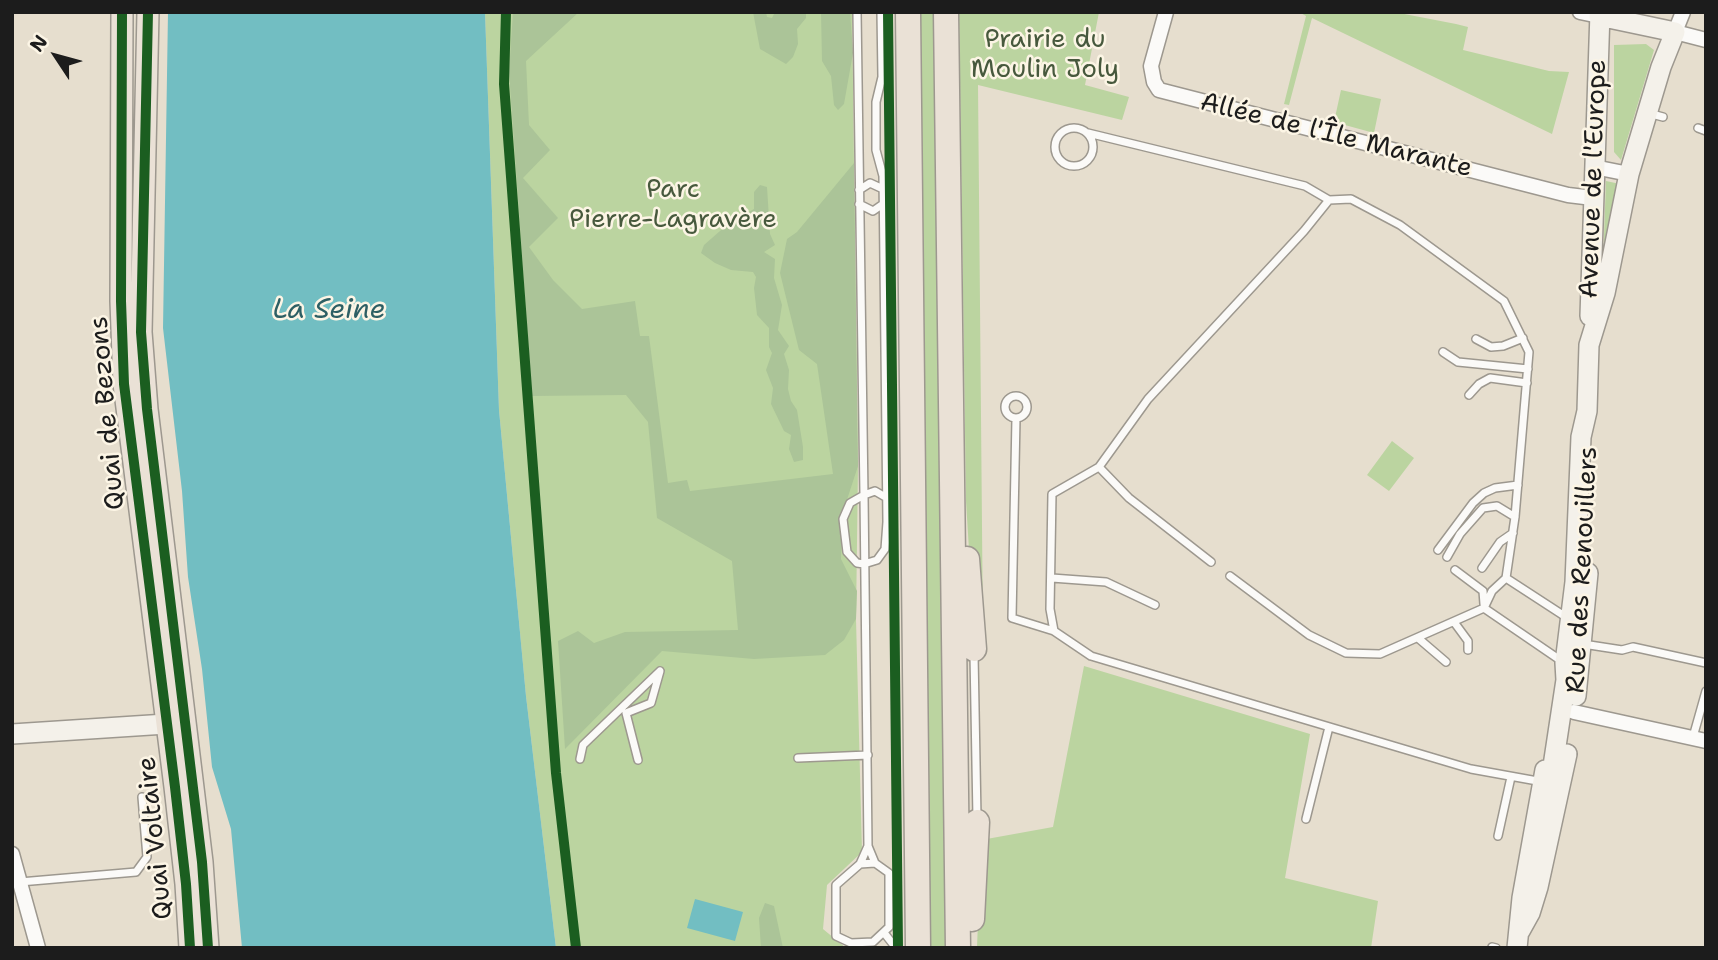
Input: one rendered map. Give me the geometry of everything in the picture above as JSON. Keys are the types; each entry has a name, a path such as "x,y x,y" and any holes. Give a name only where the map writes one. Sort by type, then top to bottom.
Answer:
{"highway":[{"path":"908,12 918,948"},
{"path":"946,12 958,948"},
{"path":"951,510 964,519 974,649"},
{"path":"971,948 977,822"}],"main road":[{"name":"Quai de Bezons","path":"122,12 121,301 124,384 177,720"},
{"name":"Quai de Bezons","path":"148,12 141,332 180,677 177,720"},
{"name":"Quai Voltaire","path":"177,720 189,753 202,862 208,948"},
{"name":"Quai Voltaire","path":"177,720 190,948"}],"street":[{"name":"Allée de l'Île Marante","path":"1166,12 1151,66 1154,82 1159,90 1568,195 1593,198"},
{"path":"1580,12 1600,14 1706,40"},
{"path":"1675,32 1683,12"},
{"name":"Avenue de l'Europe","path":"1590,345 1600,14"},
{"name":"Rue des Renouillers","path":"1518,939 1522,898 1552,785 1553,766 1568,711 1578,632 1575,582 1581,437 1587,411 1590,345 1605,293 1629,174 1655,115 1675,32"},
{"path":"1594,167 1629,174"},
{"name":"Rue des Renouillers","path":"1552,785 1557,685 1578,632"},
{"name":"Rue des Renouillers","path":"1565,663 1568,711"},
{"path":"1568,711 1699,740"},
{"path":"12,734 177,720"},
{"path":"12,854 38,948"}],"lane":[{"path":"858,12 868,846 875,863 889,873 889,927 885,934 873,942 851,943 836,936 836,885 860,864 868,846"},
{"path":"881,12 882,77 876,102 876,150 883,189 887,498 885,549 877,560 857,563 847,552 843,519 850,503 875,491 887,498"},
{"path":"1088,134 1093,152 1085,163 1073,166 1061,161 1055,150 1060,133 1077,128 1088,134 1305,186 1329,200 1356,200 1400,225 1504,301 1529,352 1516,517 1506,578 1492,591 1484,608 1380,654 1346,653 1309,635 1230,576"},
{"path":"859,190 870,183 883,189"},
{"path":"1054,631 1050,609 1052,494 1099,467 1148,399 1304,232 1329,200"},
{"path":"859,204 873,211 883,204"},
{"path":"1476,339 1491,347 1503,346 1523,338"},
{"path":"1443,352 1458,362 1528,369"},
{"path":"1469,395 1479,384 1490,378 1527,383"},
{"path":"1016,418 1012,618 1054,631 1091,656 1471,769 1552,785"},
{"path":"1099,467 1129,498 1211,562"},
{"path":"1438,550 1473,503 1484,493 1495,488 1518,485"},
{"path":"1447,557 1460,534 1483,508 1497,506 1516,517"},
{"path":"1482,568 1500,542 1513,533"},
{"path":"1455,570 1483,591 1484,608"},
{"path":"1052,578 1106,582 1155,605"},
{"path":"1506,578 1578,632 1706,663"},
{"path":"1484,608 1565,663"},
{"path":"1454,622 1468,641 1468,650"},
{"path":"1418,638 1446,662"},
{"path":"974,649 977,822"},
{"path":"580,759 583,745 660,671 651,703 626,713 638,760"},
{"path":"1699,740 1706,691"},
{"path":"1306,819 1329,727"},
{"path":"798,758 868,755"},
{"path":"1498,836 1511,777"},
{"path":"19,882 136,872 147,857 142,797"},
{"path":"860,864 875,863"},
{"path":"885,934 896,948"}],"green space":[{"name":"Parc Pierre-Lagravère","path":"485,12 852,12 858,466 856,619 862,852 827,885 823,929 846,948 556,948 526,696 499,410"},
{"path":"513,12 579,12 526,61 529,125 550,150 523,178 558,218 529,247 553,280 582,309 635,301 640,336 649,336 668,483 687,480 690,491 833,474 817,364 799,350 780,273 787,239 797,232 854,163 858,466 842,515 841,559 857,591 856,619 844,640 825,655 754,659 662,651 565,749 558,641 578,631 594,643 625,632 738,630 732,561 657,518 648,422 626,395 532,396 509,72"},
{"path":"753,12 766,12 767,17 772,18 775,12 806,12 806,18 797,29 798,44 793,57 786,64 760,49"},
{"path":"821,12 850,12 853,53 844,104 838,110 834,105 831,76 822,61"},
{"path":"915,12 939,12 948,948 926,948"},
{"name":"Prairie du Moulin Joly","path":"959,12 1099,12 1085,85 1129,97 1122,120 978,85 983,636 969,550 966,501"},
{"path":"1299,12 1394,12 1456,24 1468,27 1463,50 1549,71 1569,72 1552,134 1312,18 1289,105 1284,104 1306,16"},
{"path":"1646,44 1654,50 1621,160 1614,152 1614,45"},
{"path":"1341,90 1381,99 1374,133 1334,122"},
{"path":"1606,181 1620,184 1603,264"},
{"path":"760,185 767,187 770,234 775,245 764,252 775,259 774,278 782,305 778,330 789,346 784,354 789,370 788,389 797,410 803,447 803,460 794,462 789,449 791,435 784,431 771,404 773,388 766,370 772,353 769,347 769,328 757,315 754,288 756,277 753,272 731,270 701,253 704,245 728,224 754,209 754,192"},
{"path":"1392,441 1414,458 1389,491 1367,475"},
{"path":"1084,666 1310,734 1285,878 1378,901 1371,948 977,948 981,840 1053,827"},
{"path":"765,903 774,906 783,948 761,948 759,918"}],"water":[{"name":"La Seine","path":"168,12 485,12 499,410 526,696 556,948 242,948 231,829 212,767 202,669 188,577 182,491 163,328"},
{"path":"695,899 743,912 735,941 687,928"}],"cycle path":[{"path":"122,12 121,301 124,384 175,787 190,948"},
{"path":"148,12 141,332 147,409 202,862 208,948"},
{"path":"506,12 504,84 556,773 576,948"},
{"path":"888,12 898,948"}]}
